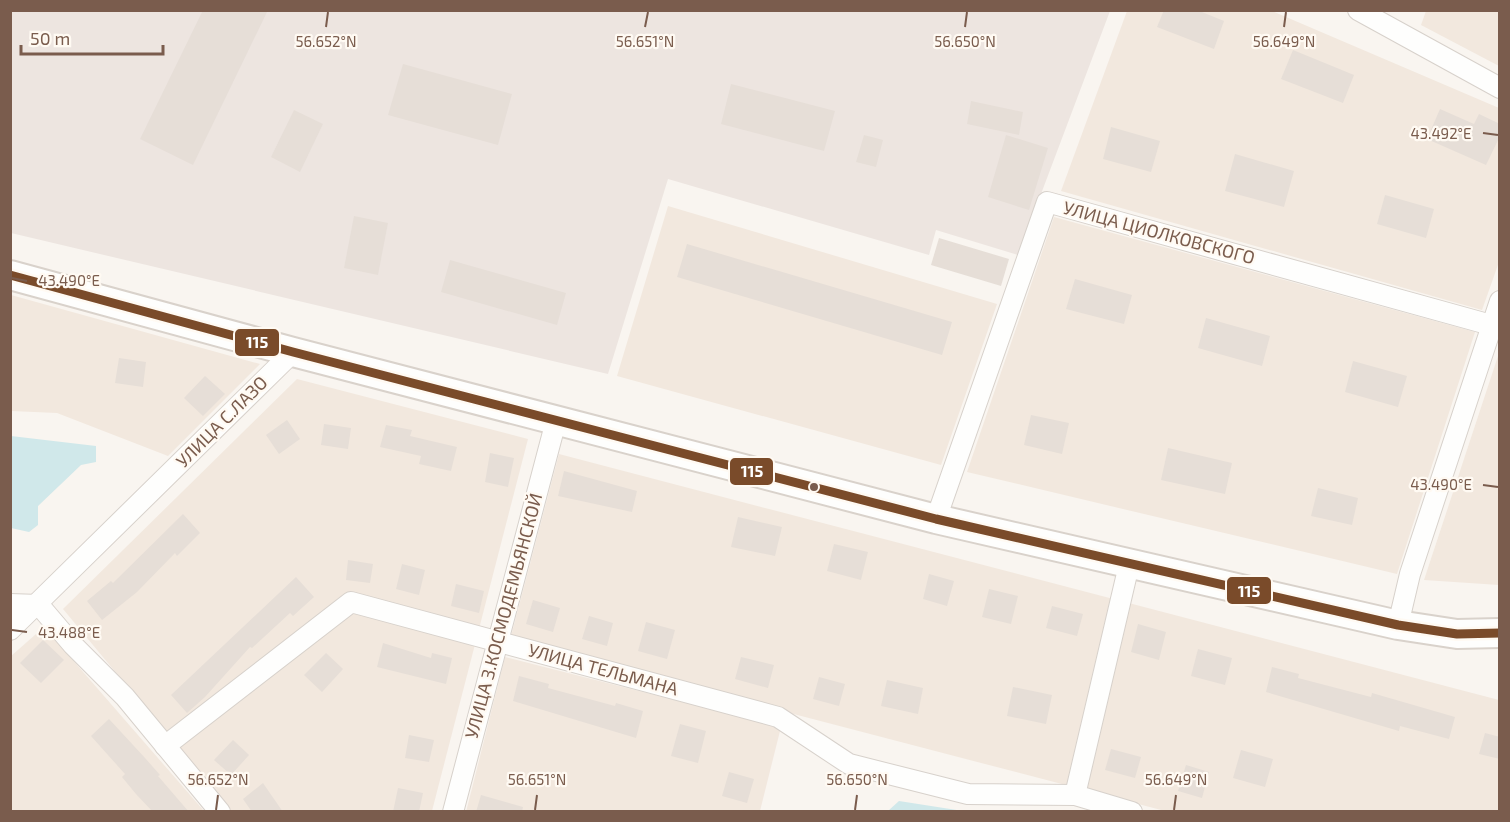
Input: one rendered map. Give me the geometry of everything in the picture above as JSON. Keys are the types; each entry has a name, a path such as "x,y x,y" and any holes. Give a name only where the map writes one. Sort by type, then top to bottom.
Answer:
{"street":[{"path":"1358,10 1500,88"},
{"name":"УЛИЦА ЦИОЛКОВСКОГО","path":"936,519 1047,202 1491,325"},
{"path":"10,275 556,421 1129,566 1398,626 1457,634 1500,633"},
{"path":"1398,626 1410,574 1500,301"},
{"name":"УЛИЦА С.ЛАЗО","path":"10,630 39,605 292,352"},
{"name":"УЛИЦА З.КОСМОДЕМЬЯНСКОЙ","path":"453,812 556,421"},
{"path":"1075,795 1129,566"},
{"name":"УЛИЦА ТЕЛЬМАНА","path":"165,746 351,602 778,717 849,764 968,794 1075,795 1132,812"},
{"path":"10,604 39,605 73,645 124,697 220,812"}],"shaded area":[{"path":"11,11 1110,11 1018,255 936,230 929,255 668,179 608,374 11,233"},
{"path":"1127,11 1272,11 1499,108 1499,262 1482,310 1061,191"},
{"path":"1426,11 1499,11 1499,66 1421,25"},
{"path":"668,206 997,304 941,465 617,376"},
{"path":"1054,217 1475,332 1397,574 967,472"},
{"path":"11,295 260,364 168,456 57,413 11,411"},
{"path":"1499,353 1499,585 1424,580"},
{"path":"297,379 528,439 432,811 231,811 63,609"},
{"path":"559,454 1499,700 1499,811 1165,811 510,640"},
{"path":"44,627 204,811 11,811 10,657"},
{"path":"505,657 781,727 760,811 466,812"}],"water":[{"path":"11,436 96,446 96,462 81,465 38,506 38,525 29,532 11,528"},
{"path":"899,801 963,811 888,811"}],"building":[{"path":"203,10 268,10 193,165 140,139"},
{"path":"1164,10 1197,10 1224,21 1214,49 1157,27"},
{"path":"1293,50 1354,75 1343,103 1281,79"},
{"path":"403,64 512,94 498,145 388,115"},
{"path":"731,84 835,111 824,151 721,124"},
{"path":"971,101 1023,112 1019,135 967,124"},
{"path":"1440,109 1474,124 1479,114 1500,124 1500,136 1486,165 1427,139"},
{"path":"294,110 323,124 300,172 271,157"},
{"path":"1111,127 1160,141 1151,172 1103,159"},
{"path":"864,135 883,140 876,167 856,162"},
{"path":"1006,135 1048,148 1029,210 988,197"},
{"path":"1235,154 1294,171 1284,207 1225,191"},
{"path":"1385,195 1434,209 1426,238 1377,224"},
{"path":"354,216 388,223 378,275 344,268"},
{"path":"939,238 1009,259 1001,286 931,265"},
{"path":"687,244 952,322 942,355 677,277"},
{"path":"450,260 566,293 557,325 441,292"},
{"path":"1075,279 1132,295 1124,324 1066,309"},
{"path":"1206,318 1270,336 1262,366 1198,348"},
{"path":"119,358 146,362 143,387 115,383"},
{"path":"1353,361 1407,376 1398,407 1345,392"},
{"path":"205,376 225,394 203,416 184,398"},
{"path":"1031,415 1069,423 1062,454 1024,445"},
{"path":"287,420 300,439 279,454 266,435"},
{"path":"324,424 351,428 348,449 321,445"},
{"path":"386,425 412,430 410,436 457,447 451,471 419,464 421,456 380,447"},
{"path":"1168,448 1232,463 1225,494 1161,480"},
{"path":"490,453 514,458 508,487 485,482"},
{"path":"564,471 637,491 632,512 558,496"},
{"path":"1318,488 1358,498 1352,525 1311,516"},
{"path":"183,514 200,533 177,556 175,553 137,592 102,620 87,601 111,581 113,583"},
{"path":"738,517 782,527 775,556 731,547"},
{"path":"834,544 868,552 861,580 827,571"},
{"path":"348,560 373,564 370,583 346,580"},
{"path":"402,564 425,570 419,595 396,589"},
{"path":"929,574 954,581 947,606 923,599"},
{"path":"296,577 314,597 293,616 290,613 252,648 250,647 205,697 187,713 171,695"},
{"path":"456,584 484,591 479,613 451,606"},
{"path":"989,589 1018,596 1011,624 982,617"},
{"path":"533,600 560,608 553,632 526,624"},
{"path":"1052,606 1083,614 1077,636 1046,628"},
{"path":"589,616 613,623 607,646 582,639"},
{"path":"646,622 675,630 667,659 638,651"},
{"path":"1138,624 1166,632 1159,660 1131,652"},
{"path":"43,640 64,660 41,683 20,663"},
{"path":"383,643 431,658 432,653 452,658 446,684 377,667"},
{"path":"1198,649 1232,658 1225,685 1191,676"},
{"path":"326,653 343,669 322,692 304,675"},
{"path":"741,657 774,665 768,688 735,679"},
{"path":"1272,667 1299,674 1298,678 1371,697 1372,693 1455,717 1449,739 1400,726 1399,731 1266,692"},
{"path":"519,676 549,684 548,688 643,711 636,738 513,701"},
{"path":"819,677 845,684 839,706 813,699"},
{"path":"887,680 923,688 918,714 881,706"},
{"path":"1013,687 1052,695 1046,724 1007,716"},
{"path":"109,719 160,775 158,776 189,812 153,812 136,794 122,777 125,774 91,736"},
{"path":"680,724 706,731 698,763 671,756"},
{"path":"1485,733 1500,737 1500,759 1479,754"},
{"path":"409,735 434,740 429,762 405,758"},
{"path":"233,740 249,755 231,775 214,760"},
{"path":"1111,749 1141,757 1135,778 1105,770"},
{"path":"1241,750 1273,759 1265,787 1233,778"},
{"path":"1186,765 1209,772 1202,798 1178,791"},
{"path":"729,772 754,779 747,803 722,796"},
{"path":"263,783 283,812 252,812 243,799"},
{"path":"398,788 423,793 419,812 393,812"},
{"path":"481,795 523,807 522,812 476,812"}],"transit line":[{"name":"115","path":"10,275 293,352 936,519 1398,625 1457,634 1500,633"}]}
